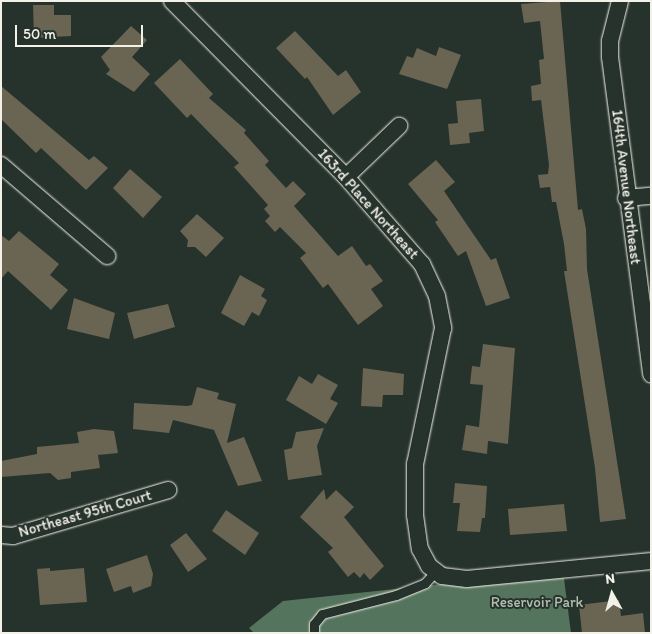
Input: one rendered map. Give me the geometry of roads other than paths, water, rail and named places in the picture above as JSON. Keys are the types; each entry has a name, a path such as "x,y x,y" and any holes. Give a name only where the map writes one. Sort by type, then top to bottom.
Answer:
{"street":[{"name":"163rd Place Northeast","path":"172,1 346,177 422,264 437,296 443,328 414,464 415,515 420,549 436,571"},
{"name":"164th Avenue Northeast","path":"620,1 610,41 626,198 651,374"},
{"path":"346,177 399,126"},
{"path":"1,166 107,256"},
{"path":"626,198 651,196"},
{"name":"Northeast 95th Court","path":"1,535 13,536 168,490"},
{"path":"436,571 442,576 468,579 651,561"}],"lane":[{"path":"314,633 314,624 322,614 396,595 424,583 436,571"}],"park label":[{"name":"Reservoir Park","path":"537,603"}]}
